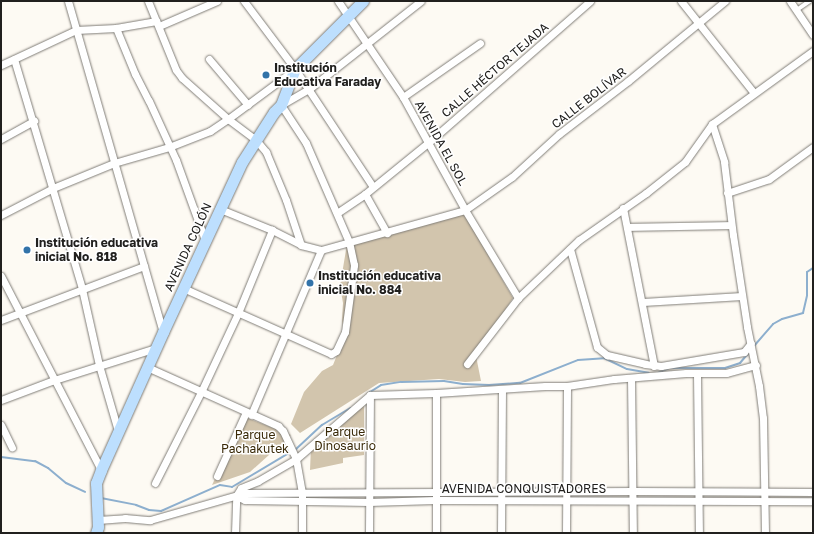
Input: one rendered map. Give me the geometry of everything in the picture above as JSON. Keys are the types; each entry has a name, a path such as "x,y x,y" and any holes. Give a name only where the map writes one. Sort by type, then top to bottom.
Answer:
{"main road":[{"name":"AVENIDA COLÓN","path":"96,533 98,520 96,483 101,470 242,162 274,112 281,105 295,69 363,1"}],"street":[{"path":"68,1 163,332"},
{"path":"148,1 179,74 228,119 256,140 266,152 286,200 301,246"},
{"path":"1,65 76,30 116,28 158,23 217,1"},
{"path":"244,1 295,69 372,187"},
{"name":"AVENIDA EL SOL","path":"338,1 403,97 430,142 465,210 518,298"},
{"path":"183,288 331,354 336,351 345,332 354,265 349,242 306,143 281,105 308,89 366,42 421,1"},
{"name":"CALLE HÉCTOR TEJADA","path":"336,213 365,194 430,142 590,1"},
{"path":"681,1 754,92"},
{"name":"CALLE BOLÍVAR","path":"321,250 387,233 465,210 512,177 559,134 628,81 725,1"},
{"path":"790,1 813,35"},
{"path":"116,28 135,74 149,101 169,147 206,240"},
{"path":"403,97 480,43"},
{"path":"467,364 518,298 579,240 646,193 685,162 712,124 754,92 813,51"},
{"path":"14,59 34,121 82,289 99,365 118,430"},
{"path":"209,59 248,105"},
{"path":"1,215 53,188 114,163 169,147 210,131 248,105 295,69"},
{"path":"274,84 286,94"},
{"path":"1,138 34,121"},
{"path":"712,124 724,162 731,225 742,296 756,365 764,418 765,533"},
{"path":"727,193 769,179 813,147"},
{"path":"365,194 387,233"},
{"path":"623,208 643,302 654,366"},
{"path":"217,476 285,334 321,250 301,246 272,230 220,209"},
{"path":"627,227 731,225"},
{"path":"155,483 201,392 238,313 272,230"},
{"path":"570,249 597,347 607,355 654,366 744,352 751,344"},
{"path":"1,320 144,266"},
{"path":"1,276 101,470"},
{"path":"643,302 742,296"},
{"path":"1,400 54,380 156,348"},
{"path":"235,533 236,496 241,488 258,481 296,459 370,395 566,386 686,373 726,373 756,365"},
{"path":"147,367 278,426 283,431 296,459 302,493 302,533"},
{"path":"697,374 699,533"},
{"path":"631,378 633,533"},
{"path":"566,386 566,533"},
{"path":"501,533 502,390"},
{"path":"436,393 436,533"},
{"path":"369,533 368,494 370,395"},
{"path":"1,425 12,448"},
{"name":"AVENIDA CONQUISTADORES","path":"236,496 245,500 368,502 501,492 633,491 765,500 813,501"},
{"name":"AVENIDA CONQUISTADORES","path":"98,520 125,518 150,520 245,493 435,496 501,501 633,501 765,492 813,492"}],"lane":[{"path":"797,10 810,1"}],"green space":[{"path":"464,213 513,298 476,356 481,381 465,382 439,379 379,383 300,433 291,424 304,392 322,371 333,365 345,335 342,321 343,303 340,286 349,241"},
{"name":"Parque Dinosaurio","path":"364,404 364,455 343,458 343,463 310,470 311,447"},
{"name":"Parque Pachakutek","path":"245,417 291,435 250,472 212,485"}],"waterway":[{"path":"754,346 773,324 782,319 803,313 807,295 807,272 813,268"},
{"path":"658,373 669,368 725,368 740,363 750,351"},
{"path":"370,392 381,385 401,382 444,381 463,384 489,385 520,383 578,360 604,358 627,369 649,373"},
{"path":"295,450 322,425 350,408"},
{"path":"101,498 136,505 149,510 161,511 220,485 232,487 289,453"},
{"path":"1,457 35,461 48,468 66,483 85,492"}],"place":[{"name":"Institución Educativa Faraday","path":"266,75"},
{"name":"Institución educativa inicial No. 818","path":"27,250"},
{"name":"Institución educativa inicial No. 884","path":"310,283"}]}
